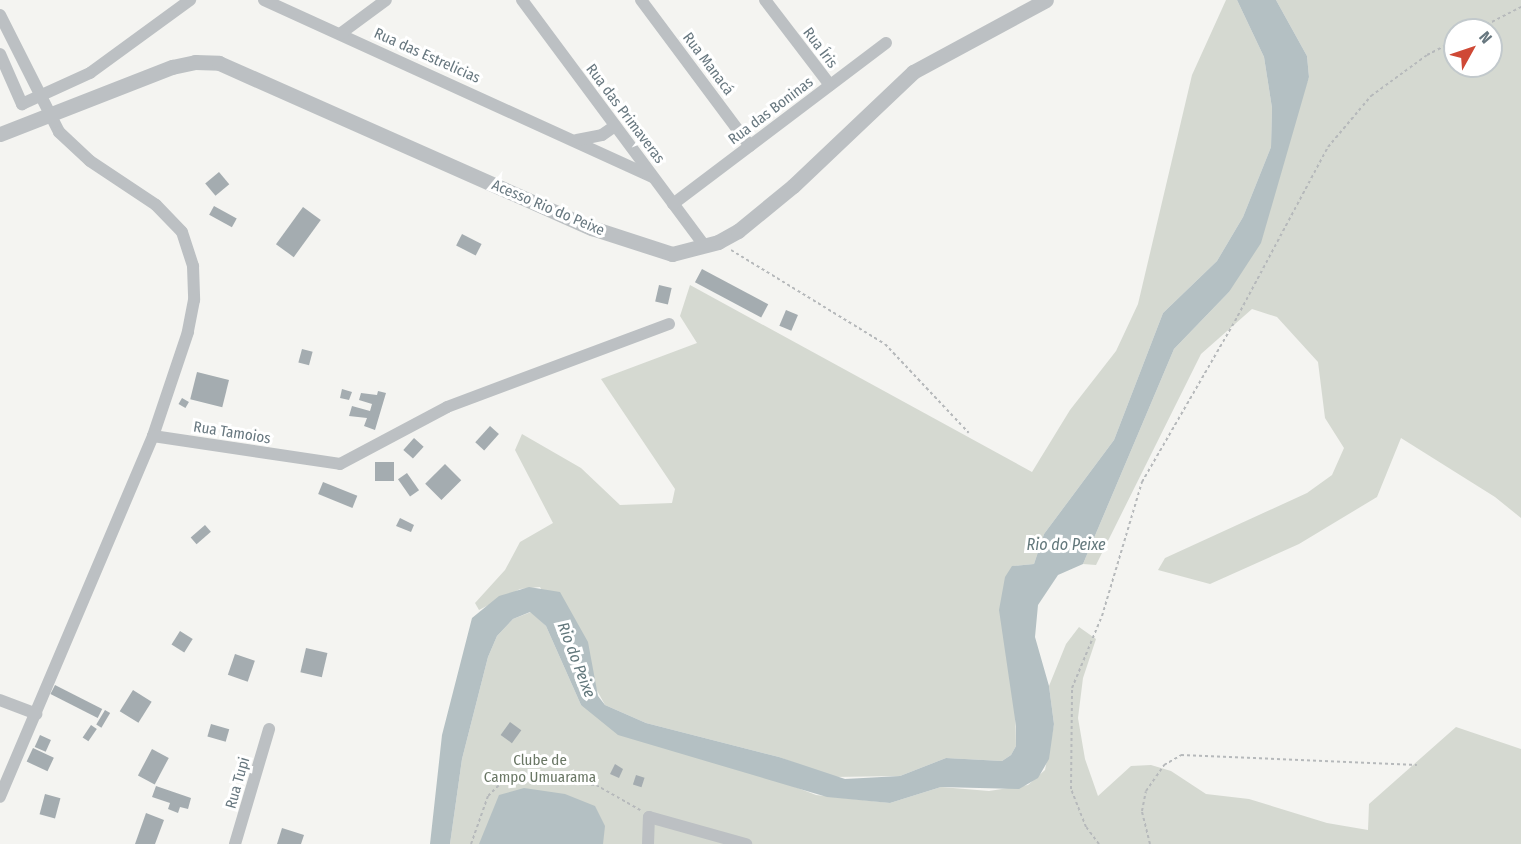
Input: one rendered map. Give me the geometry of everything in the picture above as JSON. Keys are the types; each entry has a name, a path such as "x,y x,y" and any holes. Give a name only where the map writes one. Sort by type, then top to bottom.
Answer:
{"street":[{"path":"0,54 22,104 90,73 190,0"},
{"name":"Rua das Estrelicias","path":"264,0 577,140 653,177"},
{"path":"340,34 386,0"},
{"name":"Rua das Primaveras","path":"522,0 673,204 712,244"},
{"name":"Rua Manacá","path":"641,0 750,146"},
{"name":"Rua Íris","path":"765,0 830,86"},
{"name":"Acesso Rio do Peixe","path":"0,134 172,67 195,62 219,63 625,240 672,254 712,244 760,215 913,72 1046,0"},
{"path":"0,15 41,96 48,116 72,146 170,218 189,249 194,300 188,333 153,436 0,797"},
{"name":"Rua das Boninas","path":"673,204 886,43"},
{"path":"577,140 602,135 615,126"},
{"name":"Rua Tamoios","path":"153,436 340,464 447,407 669,324"},
{"path":"0,700 36,714"},
{"name":"Rua Tupi","path":"235,844 268,729"},
{"path":"648,844 649,817 746,844"}],"path":[{"path":"1499,18 1521,7"},
{"path":"1100,844 1086,827 1071,789 1072,688 1102,616 1142,482 1235,321 1328,147 1371,96 1427,55 1443,47"},
{"path":"712,244 885,344 969,433"},
{"path":"1150,844 1142,811 1146,791 1164,765 1181,754 1417,765"},
{"path":"471,844 488,796 500,784 519,778 596,785 649,817"}],"green space":[{"path":"1226,0 1237,0 1264,57 1272,108 1271,147 1243,217 1217,261 1163,313 1114,440 1044,534 1034,564 1013,566 1016,746 1011,755 1002,761 946,758 900,776 832,777 779,757 646,723 605,705 540,587 520,589 479,610 475,603 505,570 520,542 553,523 515,450 522,434 581,468 620,505 672,503 675,489 601,379 697,343 680,316 690,285 1032,472 1070,410 1116,351 1138,304 1192,75"},
{"path":"1276,0 1521,0 1521,518 1495,497 1401,438 1377,497 1299,544 1210,584 1158,570 1165,558 1307,493 1332,475 1344,448 1325,418 1318,362 1277,317 1252,309 1201,354 1096,565 1083,564 1174,349 1229,292 1309,77 1307,56"},
{"name":"Clube de Campo Umuarama","path":"531,612 546,626 581,705 816,795 890,803 941,787 989,791 1028,785 1045,770 1054,724 1049,686 1066,644 1079,627 1096,639 1083,678 1078,718 1085,759 1098,796 1131,766 1151,765 1171,771 1206,794 1249,799 1327,823 1368,830 1369,804 1456,727 1521,749 1521,844 450,844 462,759 488,657 497,636 513,619"}],"water":[{"name":"Rio do Peixe","path":"1237,0 1276,0 1307,56 1309,77 1261,243 1229,292 1174,349 1083,564 1058,575 1038,605 1035,637 1049,686 1054,724 1049,759 1038,778 1019,789 941,787 890,803 827,797 618,735 581,705 546,626 530,612 513,619 497,636 488,657 462,759 450,844 430,844 442,735 472,618 499,596 529,587 560,592 588,642 598,696 605,705 646,723 779,757 845,779 900,776 946,758 1002,761 1011,755 1016,746 1016,726 999,610 1005,577 1012,566 1034,564 1044,534 1114,440 1163,313 1217,261 1243,217 1271,147 1272,108 1264,57"},
{"path":"524,788 565,794 595,806 605,826 603,844 479,844 499,795"}],"building":[{"path":"219,172 229,184 215,196 205,184"},
{"path":"214,206 237,219 232,227 209,215"},
{"path":"303,207 321,220 294,257 276,244"},
{"path":"462,234 482,244 476,256 456,246"},
{"path":"702,269 768,304 761,317 695,282"},
{"path":"659,285 672,288 668,304 655,302"},
{"path":"786,310 798,315 791,331 779,326"},
{"path":"302,349 313,352 309,365 298,363"},
{"path":"197,372 229,380 222,407 190,399"},
{"path":"342,389 352,392 349,400 340,398"},
{"path":"378,391 386,393 375,430 364,426 367,418 349,416 352,406 370,411 372,404 359,400 361,393 377,395"},
{"path":"182,398 189,402 185,408 178,404"},
{"path":"490,426 499,434 484,450 475,442"},
{"path":"414,438 424,447 413,459 403,450"},
{"path":"375,462 394,462 394,481 375,481"},
{"path":"445,464 461,480 441,500 425,484"},
{"path":"407,473 419,490 410,497 398,479"},
{"path":"323,482 357,496 352,508 318,494"},
{"path":"400,518 414,525 411,532 396,526"},
{"path":"205,525 211,532 197,544 191,537"},
{"path":"180,631 193,639 184,653 172,645"},
{"path":"306,648 327,653 322,677 300,672"},
{"path":"235,654 255,661 248,682 228,675"},
{"path":"55,685 102,709 98,718 50,694"},
{"path":"133,690 152,702 138,723 120,711"},
{"path":"105,710 110,713 101,728 96,725"},
{"path":"510,722 521,730 512,743 501,735"},
{"path":"211,724 229,729 226,742 207,736"},
{"path":"91,725 97,729 88,741 83,737"},
{"path":"40,735 51,740 46,752 35,747"},
{"path":"33,748 54,758 48,771 27,762"},
{"path":"152,749 169,758 155,784 138,775"},
{"path":"615,764 623,769 619,778 610,774"},
{"path":"636,775 645,778 641,787 633,785"},
{"path":"156,786 191,798 188,809 180,807 178,813 168,809 170,803 152,797"},
{"path":"45,794 60,798 55,818 40,814"},
{"path":"146,813 164,820 155,844 135,844"},
{"path":"282,828 304,835 301,844 277,844"}]}
